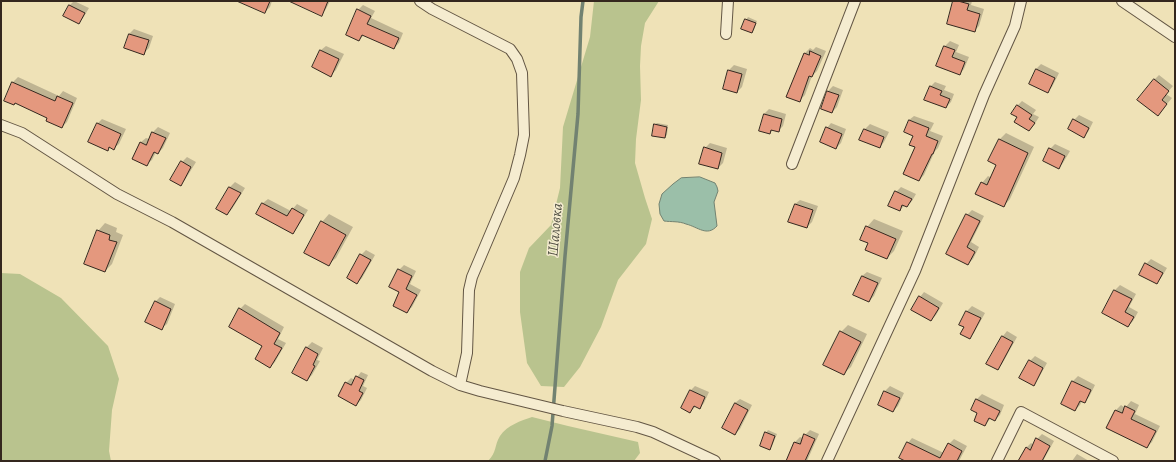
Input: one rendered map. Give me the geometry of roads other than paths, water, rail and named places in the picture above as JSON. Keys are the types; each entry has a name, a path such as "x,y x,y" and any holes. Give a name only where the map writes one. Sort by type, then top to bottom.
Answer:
{"street":[{"path":"420,1 432,9 510,49 517,59 522,73 524,135 514,178 472,277 469,290 467,354 460,385"},
{"path":"726,34 728,1"},
{"path":"792,164 855,1"},
{"path":"827,461 914,271 984,95 1015,26 1021,1"},
{"path":"1122,1 1175,37"},
{"path":"1,126 22,133 117,194 172,222 432,371 460,385 563,411 637,427 653,432 715,461"},
{"path":"996,461 1021,412 1113,461"}],"waterway":[{"name":"Шаловка","path":"545,461 552,426 578,114 581,17 583,1"}]}
